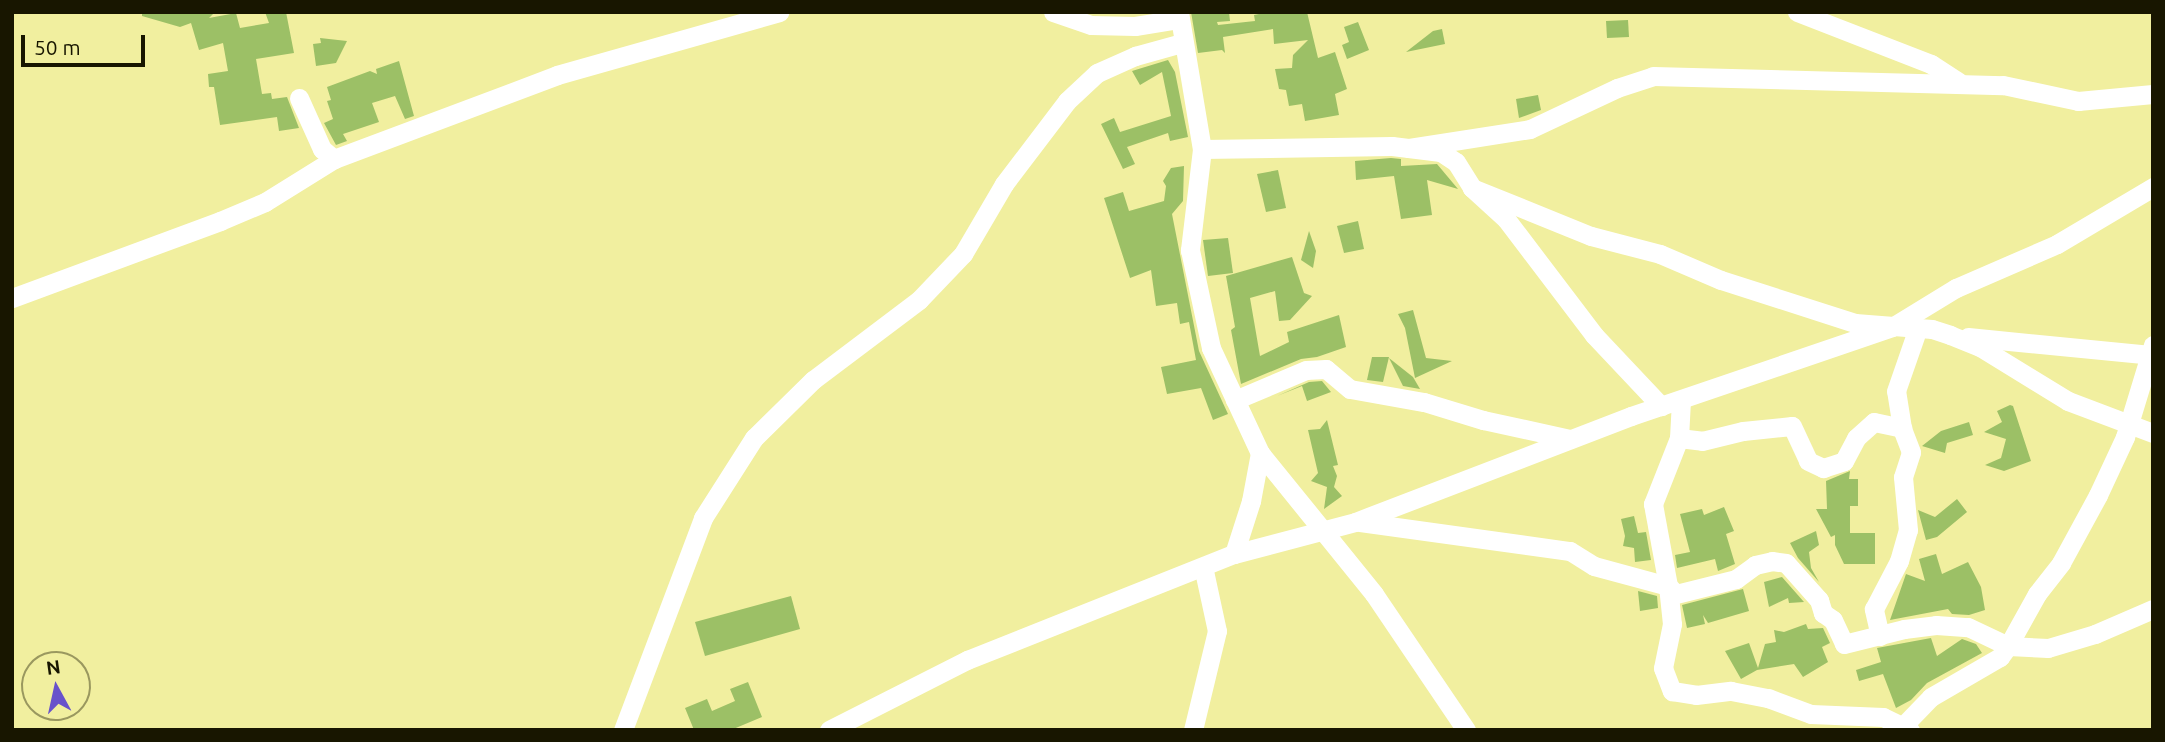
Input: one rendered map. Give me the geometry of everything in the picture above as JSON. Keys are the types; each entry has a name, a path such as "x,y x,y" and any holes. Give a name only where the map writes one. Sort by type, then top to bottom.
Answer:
{"street":[{"path":"12,298 220,221 265,202 334,159 557,75 779,12"},
{"path":"1053,12 1091,25 1135,26 1179,16 1202,149 1190,250 1211,348 1260,453 1374,594 1466,730"},
{"path":"1797,12 1931,64 1960,83"},
{"path":"623,730 704,518 754,438 813,380 928,291 962,254 1004,184 1068,100 1097,73 1135,56 1182,43"},
{"path":"1409,148 1530,129 1617,88 1653,76 1788,82 1855,79 2003,85 2078,101 2153,94"},
{"path":"299,98 322,149 334,159"},
{"path":"1202,149 1302,146 1409,148 1441,152 1456,162 1472,188 1506,219 1594,335 1661,407"},
{"path":"829,730 967,660 1234,554 1355,522 1570,439 1892,327 1956,288 2057,244 2153,187"},
{"path":"1472,188 1579,231 1660,254 1721,280 1855,323 1918,328 1950,335 2152,352 2129,424 2098,495 2061,563 2037,594 2008,646 2000,657 1931,697 1902,728 1883,717 1811,714 1768,698 1731,691 1696,695 1672,691 1663,668 1672,624 1653,504 1679,438 1681,400"},
{"path":"1880,636 1874,609 1899,561 1908,530 1903,477 1911,452 1902,428 1896,391 1918,328"},
{"path":"1950,335 1980,348 2068,401 2153,433"},
{"path":"1235,400 1306,370 1326,369 1350,389 1424,402 1483,420 1570,439"},
{"path":"1679,438 1702,441 1743,431 1792,426 1808,461 1823,468 1844,461 1856,438 1874,422 1902,428"},
{"path":"1234,554 1251,501 1260,453"},
{"path":"1355,522 1570,551 1594,566 1668,586 1676,594 1736,579 1755,565 1772,561 1786,563 1819,600 1823,613 1833,620 1844,644 1904,629 1936,625 1968,627 2008,646 2048,648 2095,634 2153,609"},
{"path":"1193,730 1217,631 1203,566"}],"building":[{"path":"142,12 215,12 209,18 236,13 240,28 269,23 265,12 286,12 294,53 256,59 262,94 271,93 272,99 287,97 299,128 279,131 277,117 220,125 214,87 209,87 208,74 228,71 223,43 199,50 191,23 180,27 142,16"},
{"path":"1191,12 1229,12 1230,21 1217,22 1218,25 1255,21 1254,15 1269,12 1307,12 1318,58 1335,52 1347,89 1335,94 1339,115 1305,121 1302,104 1289,106 1286,90 1279,89 1275,69 1292,68 1293,55 1308,40 1274,44 1273,29 1223,37 1225,53 1222,50 1198,53"},
{"path":"1628,20 1629,37 1607,38 1606,21"},
{"path":"1358,22 1369,50 1347,59 1342,45 1349,42 1344,27"},
{"path":"1442,29 1445,44 1406,52 1433,31"},
{"path":"320,38 347,41 336,63 316,66 313,44 321,43"},
{"path":"1168,60 1175,72 1188,137 1170,141 1168,133 1127,147 1135,164 1123,169 1101,124 1114,118 1120,132 1171,116 1162,72 1140,85 1132,71"},
{"path":"399,61 414,116 405,119 395,96 372,103 379,122 343,134 347,141 336,145 324,123 333,119 327,101 331,100 327,87 370,71 377,74 376,69"},
{"path":"1538,95 1541,110 1519,118 1516,99"},
{"path":"1401,159 1401,166 1437,164 1458,189 1427,180 1432,215 1401,219 1394,176 1356,180 1355,161"},
{"path":"1184,166 1183,201 1172,214 1199,351 1228,414 1213,420 1201,388 1167,394 1161,367 1196,360 1189,322 1180,324 1177,303 1156,306 1151,270 1130,278 1104,198 1123,192 1129,211 1164,201 1166,186 1163,181 1171,168"},
{"path":"1278,170 1286,208 1266,212 1257,174"},
{"path":"1358,221 1364,249 1344,253 1337,226"},
{"path":"1309,231 1316,251 1313,268 1301,260"},
{"path":"1228,238 1233,273 1208,276 1203,240"},
{"path":"1292,257 1304,293 1312,296 1290,320 1279,321 1275,291 1250,298 1260,356 1289,342 1287,332 1339,315 1346,347 1317,357 1301,359 1241,384 1231,330 1235,327 1226,276"},
{"path":"1413,310 1426,358 1452,361 1415,378 1405,328 1398,314"},
{"path":"1372,357 1389,357 1383,382 1367,380"},
{"path":"1389,358 1413,377 1420,389 1403,386"},
{"path":"1322,381 1331,392 1307,401 1302,386 1277,396 1309,382"},
{"path":"2013,406 2031,461 2004,471 1985,465 2001,458 2006,439 1984,432 2002,422 1997,411"},
{"path":"1327,420 1338,465 1333,466 1337,476 1334,487 1342,496 1324,509 1327,487 1311,481 1318,473 1308,430 1320,429"},
{"path":"1969,422 1973,435 1947,443 1945,453 1922,446 1941,431"},
{"path":"1850,471 1849,479 1858,479 1858,506 1850,506 1850,533 1875,533 1875,564 1844,564 1835,545 1835,535 1831,537 1816,509 1827,509 1826,481"},
{"path":"1957,499 1967,512 1937,537 1926,540 1918,510 1935,517"},
{"path":"1724,507 1734,531 1726,534 1735,564 1718,571 1715,559 1677,568 1675,555 1690,552 1680,514 1702,509 1704,515"},
{"path":"1634,516 1638,533 1646,532 1651,560 1635,562 1634,548 1623,546 1625,536 1621,519"},
{"path":"1816,531 1819,545 1809,552 1811,568 1819,582 1798,558 1790,543"},
{"path":"1936,554 1942,574 1968,562 1981,587 1985,610 1969,615 1952,614 1948,609 1890,620 1906,574 1925,581 1919,559"},
{"path":"1782,577 1804,602 1789,603 1788,598 1769,607 1764,582"},
{"path":"1743,589 1749,611 1708,623 1703,615 1705,624 1687,628 1682,605"},
{"path":"1638,591 1657,596 1658,608 1640,611"},
{"path":"791,596 800,629 705,656 695,622"},
{"path":"1806,624 1808,629 1823,628 1830,643 1822,647 1828,662 1803,677 1794,664 1757,670 1741,679 1725,651 1749,643 1758,668 1765,644 1776,642 1774,630 1784,632"},
{"path":"1931,638 1937,656 1962,639 1976,644 1982,653 1927,683 1911,700 1896,708 1883,674 1859,681 1856,670 1881,662 1877,648"},
{"path":"748,682 762,717 731,730 694,730 685,708 707,699 712,711 735,701 730,689"}]}
